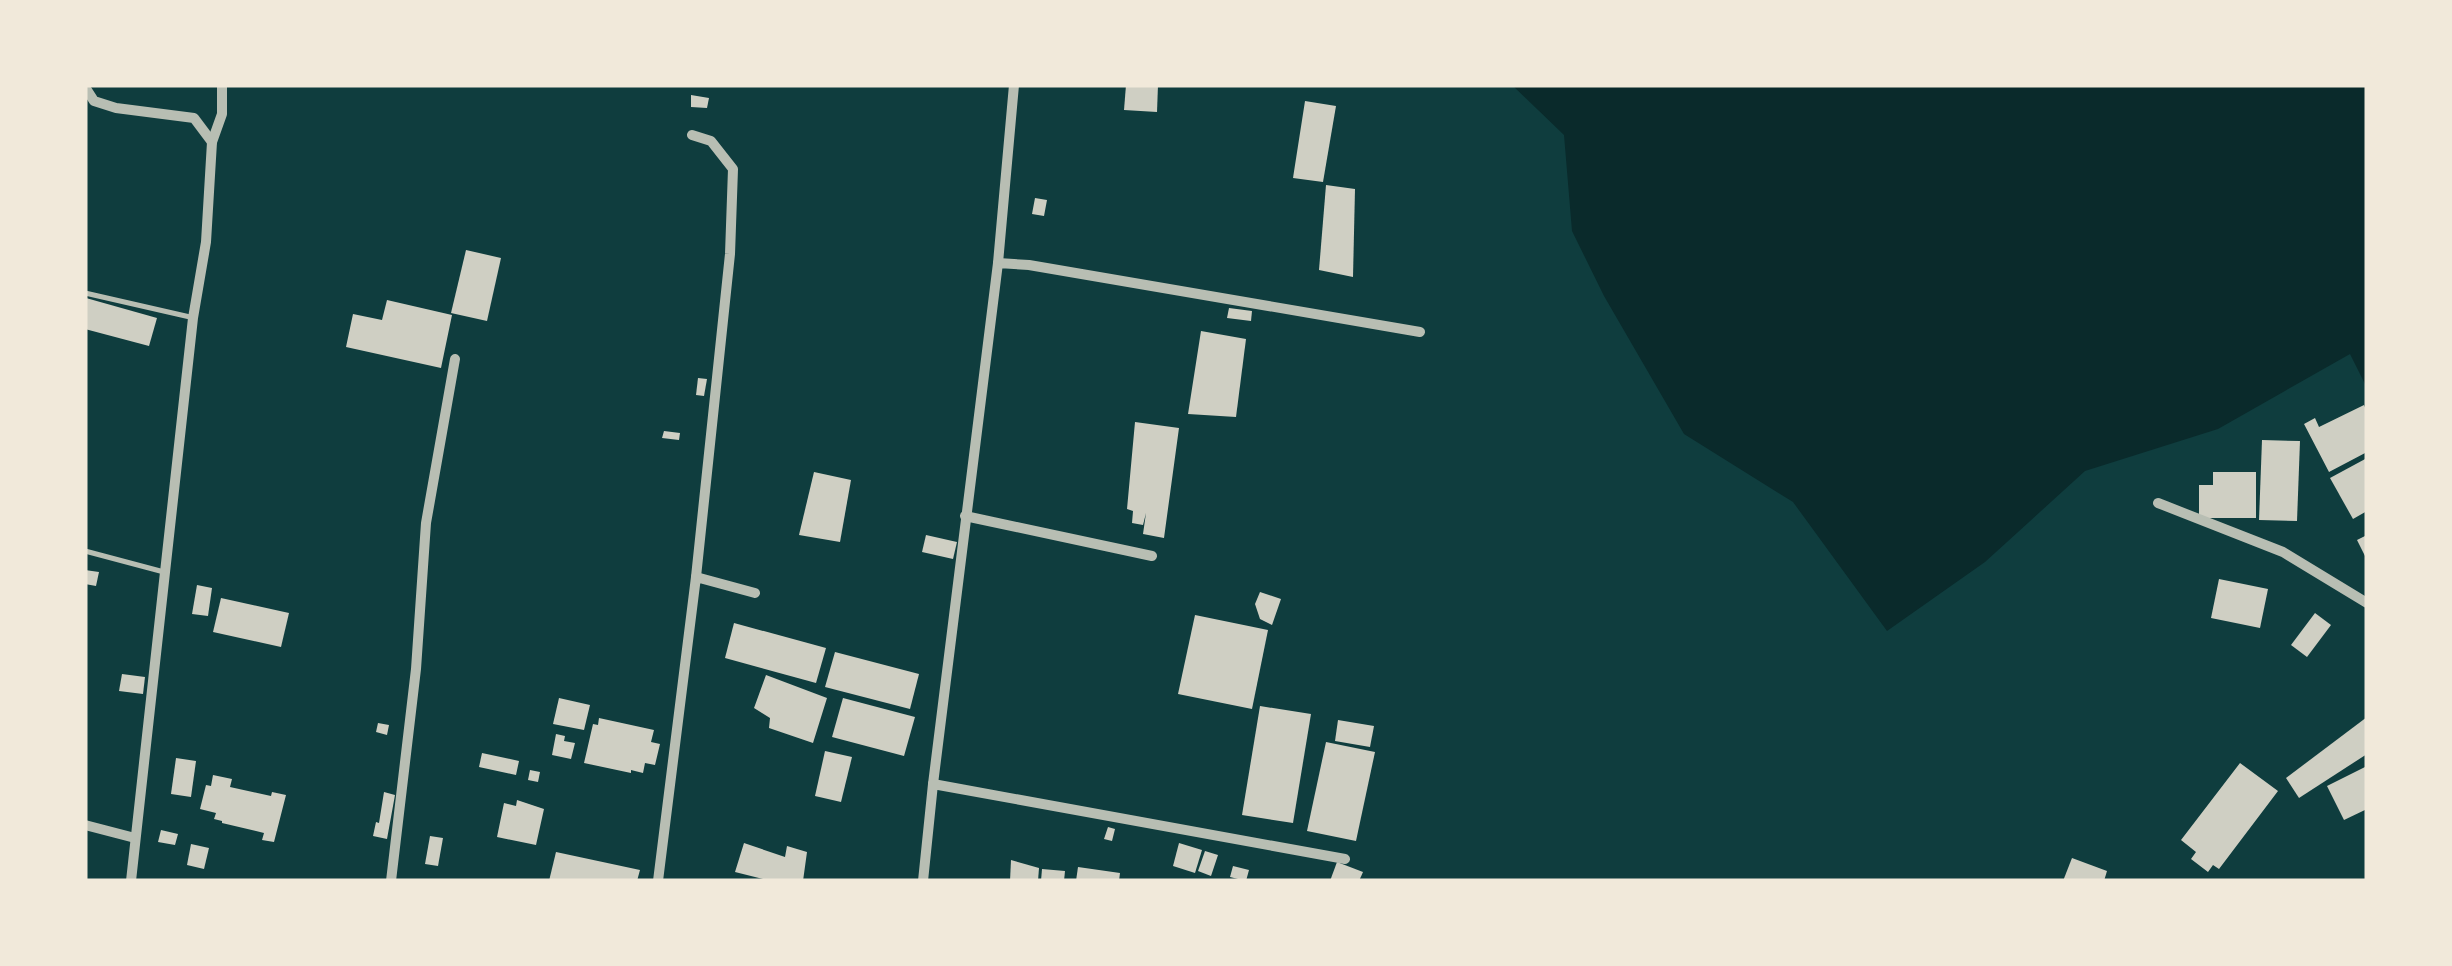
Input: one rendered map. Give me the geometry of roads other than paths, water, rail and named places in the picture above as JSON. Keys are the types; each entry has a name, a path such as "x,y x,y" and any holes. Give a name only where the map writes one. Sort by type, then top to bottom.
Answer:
{"street":[{"path":"131,881 193,318 206,242 212,142 222,114 222,85"},
{"path":"923,881 964,516 998,263 1014,85"},
{"path":"85,88 94,101 116,108 194,118 212,142"},
{"path":"658,881 696,577 730,254 734,169 711,140 692,135"},
{"path":"998,263 1030,265 1420,332"},
{"path":"391,881 416,669 426,524 456,359"},
{"path":"2158,503 2283,552 2367,603"},
{"path":"964,516 1152,556"},
{"path":"696,577 755,592"},
{"path":"933,784 1345,859"},
{"path":"85,825 135,838"}],"lane":[{"path":"85,293 193,318"},
{"path":"85,551 167,573"}],"water":[{"path":"1512,85 2367,85 2367,388 2350,354 2218,429 2085,471 1985,562 1887,631 1793,502 1684,434 1604,296 1572,231 1564,135"}]}
